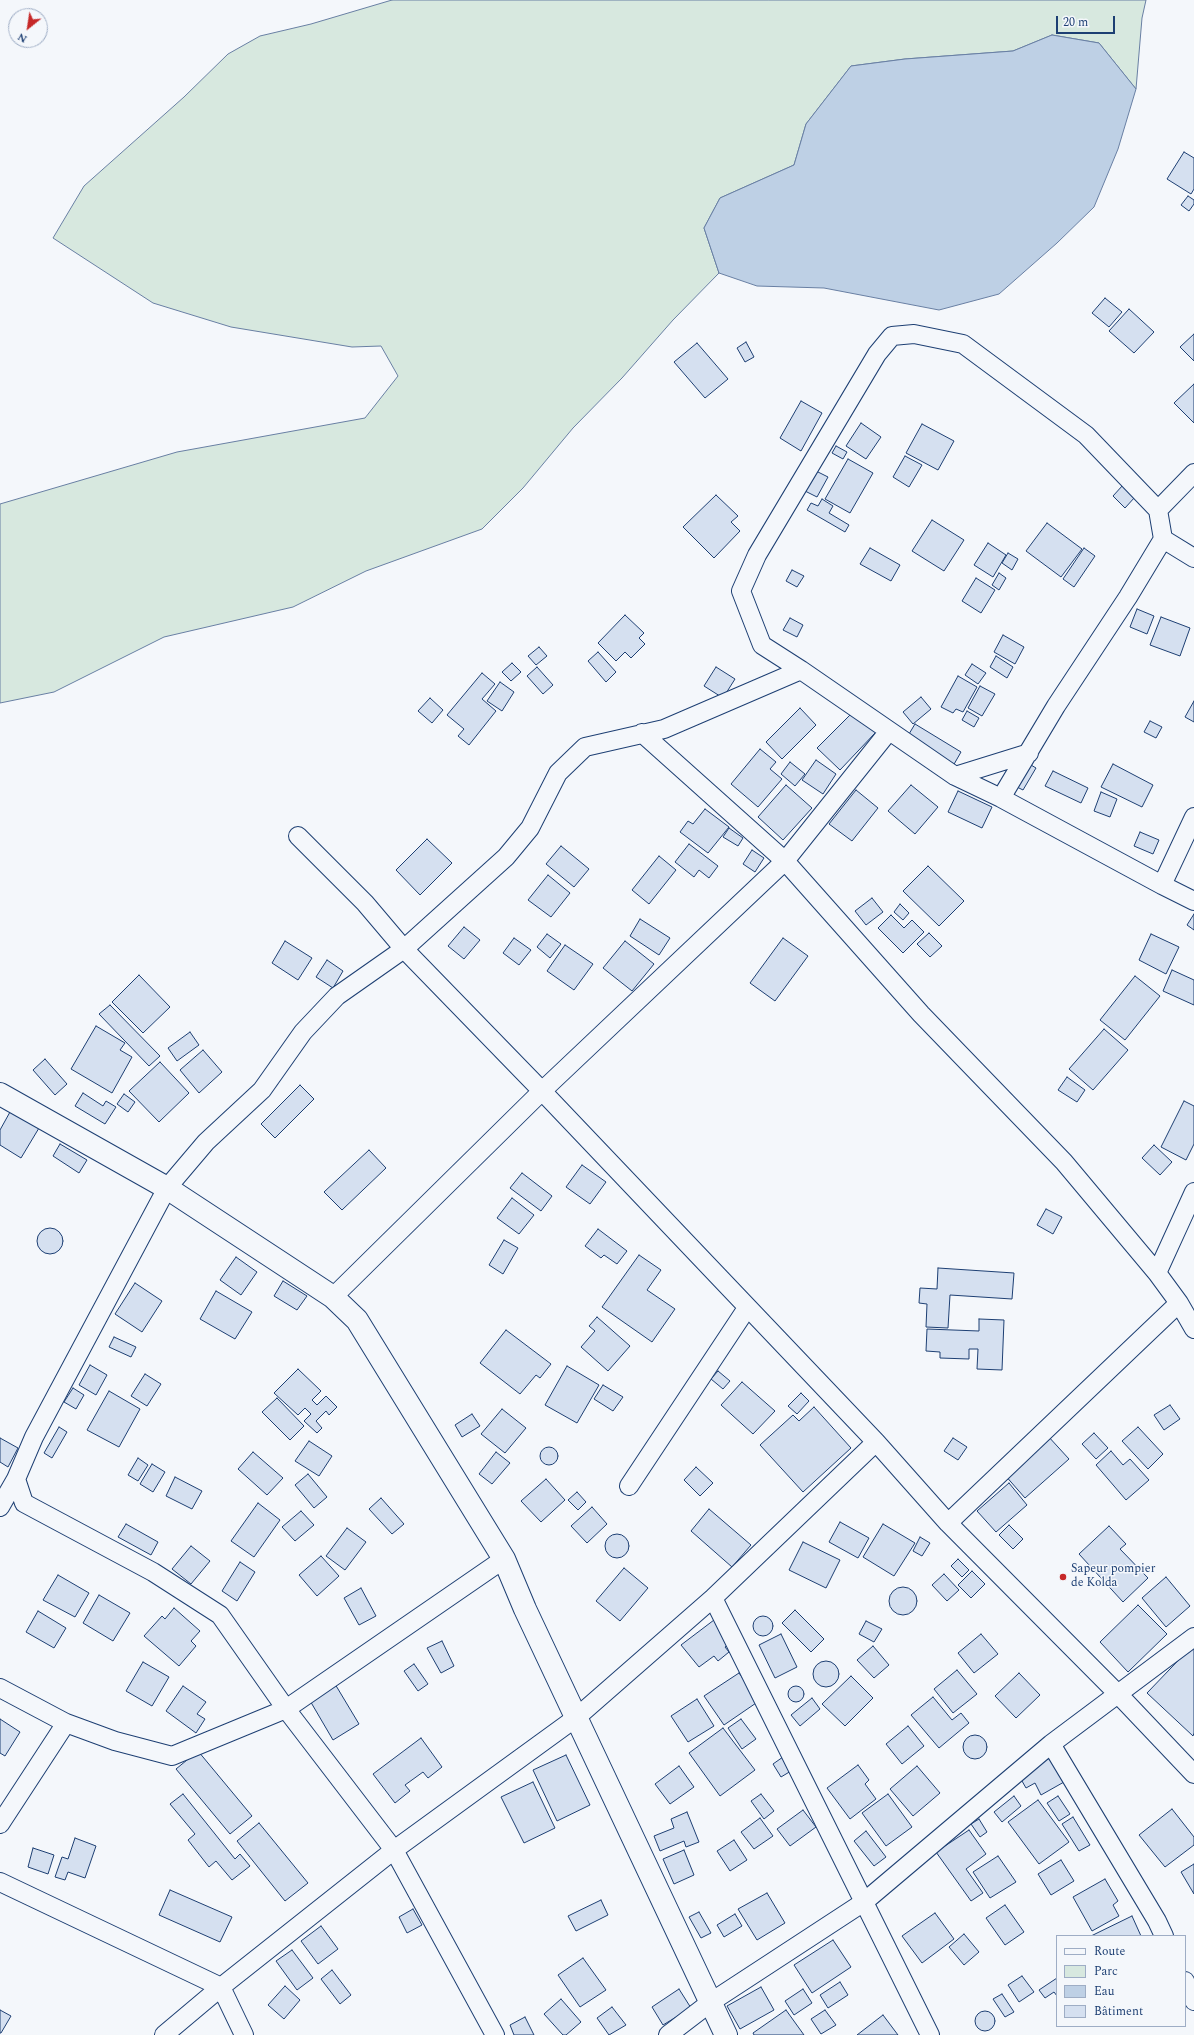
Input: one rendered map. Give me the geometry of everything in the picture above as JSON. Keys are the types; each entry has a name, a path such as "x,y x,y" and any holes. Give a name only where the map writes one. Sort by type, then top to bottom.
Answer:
{"street":[{"path":"1001,798 1056,706 1128,597 1163,538 1158,510 1086,435 963,344 914,334 892,336 877,354 757,555 742,591 762,645 801,670 955,776 1001,798 1194,901"},
{"path":"1158,510 1194,473"},
{"path":"1163,538 1194,558"},
{"path":"0,1507 16,1479 34,1437 167,1188 206,1142 262,1090 303,1032 337,996 404,949 506,857 530,828 558,773 585,747 664,729 801,670"},
{"path":"333,1297 542,1091 785,861 889,731"},
{"path":"642,733 785,861 921,1014 1064,1162 1157,1273 1179,1303 1194,1329"},
{"path":"955,776 1029,753"},
{"path":"1162,885 1194,817"},
{"path":"298,836 365,903 404,949 542,1091 876,1442 948,1523 1118,1694 1194,1774"},
{"path":"1,1097 167,1188 333,1297 357,1320 504,1559 525,1609 726,2035"},
{"path":"1157,1273 1194,1192"},
{"path":"948,1523 1179,1303"},
{"path":"629,1486 747,1308"},
{"path":"164,2035 221,1987 394,1850 577,1717 713,1598 876,1442"},
{"path":"16,1479 24,1503 153,1572 220,1615 286,1709 394,1850 495,2035"},
{"path":"0,1688 66,1723 115,1741 172,1756 286,1709 504,1559"},
{"path":"713,1598 930,2035"},
{"path":"668,2035 711,2002 864,1902 1051,1744 1194,1637"},
{"path":"0,1824 66,1723"},
{"path":"1051,1744 1157,1921 1164,1935"},
{"path":"0,1882 221,1987 244,2035"},
{"path":"1186,1984 1194,2001"}],"green space":[{"path":"392,0 1146,0 1142,18 1136,89 1099,43 1052,35 1013,51 905,59 851,66 806,124 794,165 720,198 704,228 719,273 673,320 622,378 573,428 523,488 482,529 366,571 293,607 164,637 54,692 0,703 0,504 177,452 365,418 398,376 381,346 352,347 231,327 153,303 53,238 84,186 184,97 228,54 260,36 311,24"}],"water":[{"path":"1052,35 1099,43 1136,89 1118,149 1094,207 1057,243 999,294 939,310 824,288 757,286 719,273 704,228 720,198 794,165 806,124 851,66 905,59 1013,51"}],"building":[{"path":"1184,152 1194,158 1194,189 1191,194 1167,179"},
{"path":"1188,196 1194,200 1194,204 1189,211 1181,205"},
{"path":"1105,298 1122,312 1109,327 1092,313"},
{"path":"1129,309 1154,332 1134,353 1109,331"},
{"path":"1194,334 1194,361 1180,347"},
{"path":"746,342 754,357 745,362 737,348"},
{"path":"697,343 728,379 705,398 674,362"},
{"path":"1194,384 1194,423 1174,403"},
{"path":"801,401 822,413 801,451 780,438"},
{"path":"861,423 881,437 866,459 846,446"},
{"path":"922,424 954,441 938,470 906,453"},
{"path":"836,446 847,452 843,459 832,453"},
{"path":"905,456 922,465 909,487 893,477"},
{"path":"848,459 873,473 850,513 825,499"},
{"path":"814,470 828,477 817,497 803,490"},
{"path":"1123,485 1135,497 1125,508 1113,496"},
{"path":"716,495 738,516 731,522 740,531 714,558 683,527"},
{"path":"822,499 833,506 829,513 849,525 845,532 807,510 811,503 818,506"},
{"path":"932,520 964,540 944,571 912,551"},
{"path":"1047,523 1082,549 1061,577 1026,551"},
{"path":"988,543 1006,555 993,577 974,565"},
{"path":"870,548 900,565 891,581 860,564"},
{"path":"1084,548 1095,556 1074,587 1063,579"},
{"path":"1008,553 1018,559 1012,570 1002,563"},
{"path":"792,570 804,576 797,587 786,581"},
{"path":"999,573 1006,578 999,590 992,585"},
{"path":"976,578 995,590 981,613 962,601"},
{"path":"1137,609 1154,616 1147,634 1130,627"},
{"path":"625,615 644,633 639,638 645,644 631,658 625,652 616,661 598,643"},
{"path":"1161,617 1190,628 1180,656 1150,645"},
{"path":"790,618 803,625 797,637 783,630"},
{"path":"1003,635 1024,647 1015,664 994,652"},
{"path":"539,647 547,656 536,665 528,656"},
{"path":"598,652 616,672 606,682 588,661"},
{"path":"996,656 1013,667 1007,678 990,667"},
{"path":"512,663 521,672 511,681 502,672"},
{"path":"972,664 986,673 978,684 965,675"},
{"path":"537,667 553,685 543,694 527,676"},
{"path":"716,667 735,679 723,698 704,686"},
{"path":"482,673 495,684 482,699 496,711 469,745 458,736 464,729 447,715"},
{"path":"958,676 977,687 963,712 956,709 953,713 941,707"},
{"path":"500,682 514,692 502,711 487,701"},
{"path":"980,686 995,694 982,716 968,708"},
{"path":"921,697 931,709 913,724 903,712"},
{"path":"430,698 443,710 432,723 418,711"},
{"path":"1194,701 1194,722 1185,717"},
{"path":"800,708 816,725 782,759 766,742"},
{"path":"854,711 876,732 840,770 817,748"},
{"path":"967,711 979,718 974,727 962,720"},
{"path":"1150,721 1162,727 1156,738 1144,732"},
{"path":"915,724 961,752 953,766 906,739"},
{"path":"760,749 776,762 770,769 782,779 758,807 731,784"},
{"path":"816,760 836,774 823,794 802,780"},
{"path":"790,762 805,774 795,786 781,774"},
{"path":"1026,762 1036,768 1023,790 1013,785"},
{"path":"1113,764 1153,785 1142,807 1101,787"},
{"path":"1053,771 1088,788 1081,803 1045,786"},
{"path":"786,785 812,808 783,840 758,817"},
{"path":"911,785 938,807 915,834 888,811"},
{"path":"856,790 878,808 852,841 829,824"},
{"path":"958,791 992,807 982,828 948,812"},
{"path":"1101,792 1117,799 1110,817 1094,811"},
{"path":"705,809 729,827 708,853 680,832 688,821 693,824"},
{"path":"729,828 743,838 738,846 723,837"},
{"path":"1140,832 1159,840 1153,854 1134,846"},
{"path":"427,839 452,863 420,895 396,870"},
{"path":"689,844 718,866 709,878 699,870 694,877 675,862"},
{"path":"561,846 589,869 574,887 546,864"},
{"path":"752,850 764,858 755,872 743,864"},
{"path":"659,856 676,870 649,904 632,890"},
{"path":"928,866 964,901 939,926 903,891"},
{"path":"548,875 570,893 551,917 528,900"},
{"path":"872,898 883,912 866,925 855,911"},
{"path":"900,904 909,913 903,920 894,912"},
{"path":"1194,914 1194,930 1187,925"},
{"path":"891,915 904,928 912,920 924,932 903,953 878,928"},
{"path":"640,919 670,938 659,955 630,936"},
{"path":"464,927 480,940 464,959 448,946"},
{"path":"929,933 942,946 930,957 917,944"},
{"path":"547,934 561,944 550,958 537,947"},
{"path":"1151,934 1179,947 1166,974 1139,960"},
{"path":"514,938 531,950 519,965 503,953"},
{"path":"783,938 808,956 775,1001 750,983"},
{"path":"285,941 312,958 298,980 272,963"},
{"path":"625,941 654,964 632,991 603,968"},
{"path":"565,945 593,964 574,990 547,971"},
{"path":"327,960 343,971 333,988 316,977"},
{"path":"1172,970 1194,980 1194,1005 1163,991"},
{"path":"139,975 170,1007 143,1033 112,1002"},
{"path":"1135,976 1160,996 1125,1040 1100,1020"},
{"path":"110,1005 160,1056 149,1066 99,1014"},
{"path":"96,1026 125,1043 120,1050 132,1057 112,1093 71,1069"},
{"path":"1104,1029 1128,1050 1093,1090 1069,1069"},
{"path":"190,1032 199,1045 177,1061 168,1048"},
{"path":"203,1050 222,1072 199,1093 180,1070"},
{"path":"45,1059 67,1084 55,1095 33,1070"},
{"path":"160,1062 189,1093 159,1122 129,1091"},
{"path":"1067,1077 1085,1090 1077,1102 1058,1090"},
{"path":"300,1085 314,1099 275,1138 261,1124"},
{"path":"83,1093 103,1106 106,1101 116,1107 105,1124 75,1106"},
{"path":"124,1094 135,1102 128,1112 117,1104"},
{"path":"1184,1101 1194,1106 1194,1144 1186,1160 1161,1147"},
{"path":"10,1112 39,1128 21,1158 0,1145 0,1130"},
{"path":"60,1144 87,1160 79,1173 53,1156"},
{"path":"1154,1145 1172,1162 1160,1175 1142,1158"},
{"path":"369,1150 386,1168 342,1210 324,1192"},
{"path":"582,1165 606,1182 590,1204 566,1187"},
{"path":"522,1173 552,1196 541,1211 510,1188"},
{"path":"512,1198 534,1215 519,1234 497,1218"},
{"path":"1046,1209 1062,1217 1053,1234 1037,1225"},
{"path":"50,1228 59,1232 63,1241 59,1250 50,1254 41,1250 37,1241 41,1232"},
{"path":"598,1229 627,1251 617,1264 604,1255 601,1258 585,1246"},
{"path":"504,1240 518,1248 503,1274 489,1265"},
{"path":"639,1255 661,1270 647,1290 675,1309 652,1342 602,1307"},
{"path":"236,1257 257,1272 241,1295 220,1280"},
{"path":"938,1268 1014,1273 1012,1299 950,1295 948,1328 926,1327 927,1304 919,1303 920,1288 937,1289"},
{"path":"283,1281 307,1296 297,1310 274,1296"},
{"path":"135,1283 162,1301 142,1332 115,1314"},
{"path":"216,1291 252,1312 235,1339 200,1319"},
{"path":"597,1317 630,1346 608,1371 581,1347 595,1331 589,1326"},
{"path":"979,1319 1004,1320 1002,1370 977,1369 978,1349 969,1349 969,1359 940,1358 940,1352 926,1351 927,1329 979,1331"},
{"path":"506,1330 551,1364 540,1378 536,1375 520,1394 480,1363"},
{"path":"114,1337 136,1347 131,1357 109,1347"},
{"path":"90,1365 107,1375 96,1395 79,1385"},
{"path":"567,1366 599,1385 577,1423 545,1405"},
{"path":"298,1369 321,1391 312,1400 317,1405 326,1396 337,1407 329,1415 326,1411 316,1421 322,1428 317,1433 304,1421 311,1414 305,1408 298,1415 274,1393"},
{"path":"718,1371 730,1381 723,1389 711,1379"},
{"path":"145,1374 161,1384 147,1406 131,1396"},
{"path":"742,1382 775,1411 753,1434 721,1405"},
{"path":"603,1385 623,1397 613,1411 594,1399"},
{"path":"73,1388 84,1395 76,1409 64,1402"},
{"path":"109,1391 140,1409 119,1447 87,1430"},
{"path":"801,1393 809,1401 797,1414 788,1406"},
{"path":"277,1398 304,1426 290,1440 262,1412"},
{"path":"1170,1405 1180,1419 1164,1430 1154,1415"},
{"path":"814,1407 851,1448 803,1492 760,1445 793,1415 799,1421"},
{"path":"502,1409 526,1428 505,1453 481,1434"},
{"path":"472,1414 480,1426 462,1437 455,1425"},
{"path":"59,1427 67,1432 52,1458 44,1453"},
{"path":"1138,1427 1163,1454 1148,1469 1122,1441"},
{"path":"1094,1433 1108,1448 1096,1459 1082,1444"},
{"path":"1047,1435 1069,1459 1025,1498 1004,1474"},
{"path":"0,1438 18,1448 8,1467 0,1462"},
{"path":"953,1438 967,1447 958,1460 944,1451"},
{"path":"309,1441 332,1456 319,1476 295,1461"},
{"path":"549,1447 555,1450 558,1456 555,1462 549,1465 543,1462 540,1456 543,1450"},
{"path":"1111,1451 1123,1465 1130,1459 1149,1480 1126,1500 1096,1465"},
{"path":"253,1452 283,1478 267,1495 238,1469"},
{"path":"496,1452 510,1463 492,1484 479,1474"},
{"path":"138,1458 148,1465 138,1481 128,1475"},
{"path":"152,1464 165,1472 153,1492 140,1484"},
{"path":"696,1467 713,1483 700,1496 684,1480"},
{"path":"308,1474 327,1497 314,1508 295,1485"},
{"path":"175,1477 202,1491 192,1509 166,1496"},
{"path":"546,1479 565,1500 541,1522 521,1501"},
{"path":"1009,1483 1027,1505 996,1532 977,1511"},
{"path":"577,1492 586,1502 578,1510 568,1500"},
{"path":"381,1498 404,1524 392,1534 369,1509"},
{"path":"258,1503 280,1520 254,1557 231,1541"},
{"path":"592,1507 607,1524 587,1543 571,1526"},
{"path":"709,1509 751,1545 732,1567 691,1531"},
{"path":"301,1511 314,1525 295,1541 282,1527"},
{"path":"840,1522 869,1538 858,1558 829,1542"},
{"path":"126,1524 158,1542 151,1555 118,1537"},
{"path":"883,1524 915,1543 894,1576 863,1557"},
{"path":"1009,1525 1023,1539 1013,1549 999,1535"},
{"path":"1109,1526 1126,1544 1120,1549 1148,1578 1123,1602 1079,1554"},
{"path":"347,1528 366,1542 345,1570 326,1556"},
{"path":"617,1534 626,1537 629,1546 626,1555 617,1558 608,1555 605,1546 608,1537"},
{"path":"920,1537 930,1543 922,1556 913,1551"},
{"path":"803,1542 840,1560 826,1588 789,1570"},
{"path":"191,1546 210,1561 191,1584 172,1569"},
{"path":"321,1556 339,1576 317,1596 299,1575"},
{"path":"958,1559 969,1570 962,1577 951,1566"},
{"path":"240,1562 255,1572 237,1601 222,1591"},
{"path":"624,1568 648,1588 620,1621 596,1601"},
{"path":"972,1571 985,1584 971,1598 958,1585"},
{"path":"944,1574 959,1590 947,1601 932,1585"},
{"path":"58,1575 89,1593 75,1617 43,1600"},
{"path":"1166,1577 1190,1606 1166,1627 1142,1598"},
{"path":"903,1587 913,1591 917,1601 913,1611 903,1615 893,1611 889,1601 893,1591"},
{"path":"361,1588 376,1616 359,1625 344,1598"},
{"path":"99,1595 130,1613 113,1641 83,1623"},
{"path":"1138,1605 1167,1634 1128,1672 1100,1642"},
{"path":"174,1608 200,1631 191,1641 196,1646 179,1666 144,1636 162,1616 165,1619"},
{"path":"795,1610 824,1639 811,1652 782,1623"},
{"path":"38,1611 66,1628 54,1648 26,1632"},
{"path":"763,1616 770,1619 773,1626 770,1633 763,1636 756,1633 753,1626 756,1619"},
{"path":"714,1620 732,1642 725,1647 729,1652 718,1661 714,1656 699,1667 681,1645"},
{"path":"866,1621 882,1629 874,1642 859,1634"},
{"path":"781,1634 797,1667 775,1678 759,1645"},
{"path":"981,1634 998,1654 974,1673 958,1653"},
{"path":"442,1641 454,1666 441,1673 427,1648"},
{"path":"1194,1644 1194,1733 1193,1736 1147,1693"},
{"path":"873,1646 889,1665 874,1678 857,1660"},
{"path":"826,1661 835,1665 839,1674 835,1683 826,1687 817,1683 813,1674 817,1665"},
{"path":"143,1662 169,1677 152,1706 126,1691"},
{"path":"414,1664 428,1684 418,1691 404,1671"},
{"path":"957,1670 977,1694 953,1713 934,1689"},
{"path":"739,1673 759,1701 724,1725 704,1696"},
{"path":"1019,1673 1040,1695 1016,1718 995,1696"},
{"path":"851,1676 873,1698 845,1726 822,1704"},
{"path":"335,1684 359,1724 333,1740 309,1699"},
{"path":"183,1686 206,1702 197,1714 205,1719 196,1733 166,1711"},
{"path":"793,1686 799,1686 804,1691 802,1700 799,1702 793,1702 788,1697 788,1691"},
{"path":"933,1697 952,1720 961,1713 969,1723 939,1748 911,1715"},
{"path":"812,1698 820,1709 800,1726 791,1715"},
{"path":"697,1699 714,1726 688,1742 671,1716"},
{"path":"0,1719 20,1732 5,1756 0,1753"},
{"path":"741,1719 756,1739 742,1749 728,1728"},
{"path":"908,1726 924,1746 902,1764 886,1744"},
{"path":"723,1728 755,1770 720,1796 689,1753"},
{"path":"975,1735 980,1736 986,1742 986,1752 980,1758 975,1759 970,1758 964,1752 963,1747 964,1742 970,1736"},
{"path":"421,1738 442,1767 428,1778 423,1772 405,1785 410,1791 395,1803 373,1774"},
{"path":"198,1751 252,1816 230,1834 176,1769"},
{"path":"566,1755 590,1805 557,1821 533,1770"},
{"path":"1049,1756 1064,1782 1041,1795 1035,1783 1026,1788 1018,1774"},
{"path":"783,1757 791,1771 781,1777 773,1764"},
{"path":"858,1765 869,1780 865,1784 876,1799 850,1819 827,1788"},
{"path":"679,1766 694,1787 670,1804 655,1784"},
{"path":"917,1766 940,1793 913,1816 890,1789"},
{"path":"533,1782 555,1828 524,1843 501,1797"},
{"path":"183,1794 235,1859 240,1854 250,1866 232,1880 216,1861 209,1867 188,1840 195,1834 170,1804"},
{"path":"761,1794 774,1811 764,1819 751,1801"},
{"path":"888,1794 912,1827 886,1846 862,1813"},
{"path":"1014,1796 1021,1806 1002,1822 994,1812"},
{"path":"1058,1796 1070,1814 1059,1821 1047,1803"},
{"path":"1038,1800 1069,1842 1039,1864 1008,1822"},
{"path":"1172,1809 1194,1837 1194,1845 1165,1867 1139,1835"},
{"path":"803,1810 816,1827 790,1846 777,1829"},
{"path":"687,1812 699,1842 686,1847 684,1841 660,1851 654,1836 674,1828 671,1819"},
{"path":"1073,1817 1090,1845 1079,1851 1062,1824"},
{"path":"760,1818 773,1836 754,1849 741,1832"},
{"path":"979,1819 987,1832 980,1837 971,1824"},
{"path":"259,1823 308,1883 285,1901 237,1841"},
{"path":"969,1830 986,1854 966,1869 983,1893 971,1901 936,1852"},
{"path":"866,1831 886,1857 874,1866 854,1841"},
{"path":"75,1838 96,1846 85,1878 68,1872 65,1880 55,1877 62,1857 68,1859"},
{"path":"734,1840 747,1860 730,1871 717,1851"},
{"path":"33,1848 54,1855 48,1874 28,1867"},
{"path":"684,1850 694,1875 674,1884 663,1859"},
{"path":"998,1856 1016,1882 990,1898 973,1872"},
{"path":"1061,1860 1074,1881 1051,1895 1038,1874"},
{"path":"1194,1864 1194,1894 1181,1872"},
{"path":"1105,1879 1118,1901 1113,1905 1119,1916 1092,1931 1073,1897"},
{"path":"170,1890 232,1917 220,1942 159,1915"},
{"path":"767,1893 785,1923 757,1940 738,1909"},
{"path":"601,1900 608,1915 576,1931 568,1916"},
{"path":"1005,1905 1024,1932 1005,1945 986,1918"},
{"path":"413,1909 422,1925 407,1933 399,1917"},
{"path":"699,1912 711,1933 701,1938 689,1917"},
{"path":"935,1913 954,1939 922,1963 902,1936"},
{"path":"735,1914 742,1926 724,1937 717,1925"},
{"path":"1132,1916 1141,1935 1093,1935"},
{"path":"321,1926 338,1949 318,1964 301,1941"},
{"path":"964,1934 979,1952 964,1965 949,1947"},
{"path":"833,1940 851,1967 812,1993 794,1965"},
{"path":"292,1950 313,1978 297,1990 276,1961"},
{"path":"583,1958 606,1990 580,2007 558,1975"},
{"path":"332,1970 351,1995 340,2004 321,1979"},
{"path":"1022,1976 1034,1992 1019,2002 1008,1985"},
{"path":"1056,1979 1056,1995 1054,1992 1045,1998 1039,1990"},
{"path":"840,1982 848,1995 828,2008 820,1995"},
{"path":"285,1986 300,2000 284,2019 268,2005"},
{"path":"761,1987 774,2010 740,2029 727,2006"},
{"path":"679,1989 691,2008 663,2025 652,2007"},
{"path":"803,1989 812,2003 794,2015 785,2001"},
{"path":"1002,1994 1014,2012 1005,2017 993,1999"},
{"path":"561,1999 581,2022 566,2035 563,2035 544,2014"},
{"path":"612,2007 626,2025 609,2035 597,2018"},
{"path":"0,2010 11,2016 1,2033 0,2033"},
{"path":"786,2010 804,2035 754,2035 753,2033"},
{"path":"825,2010 836,2025 821,2034 811,2019"},
{"path":"985,2011 992,2014 995,2021 992,2028 985,2031 978,2028 975,2021 978,2014"},
{"path":"883,2015 898,2035 857,2035"},
{"path":"525,2017 534,2035 514,2035 510,2025"}],"place":[{"name":"Sapeur pompier de Kolda","path":"1063,1577"}]}
